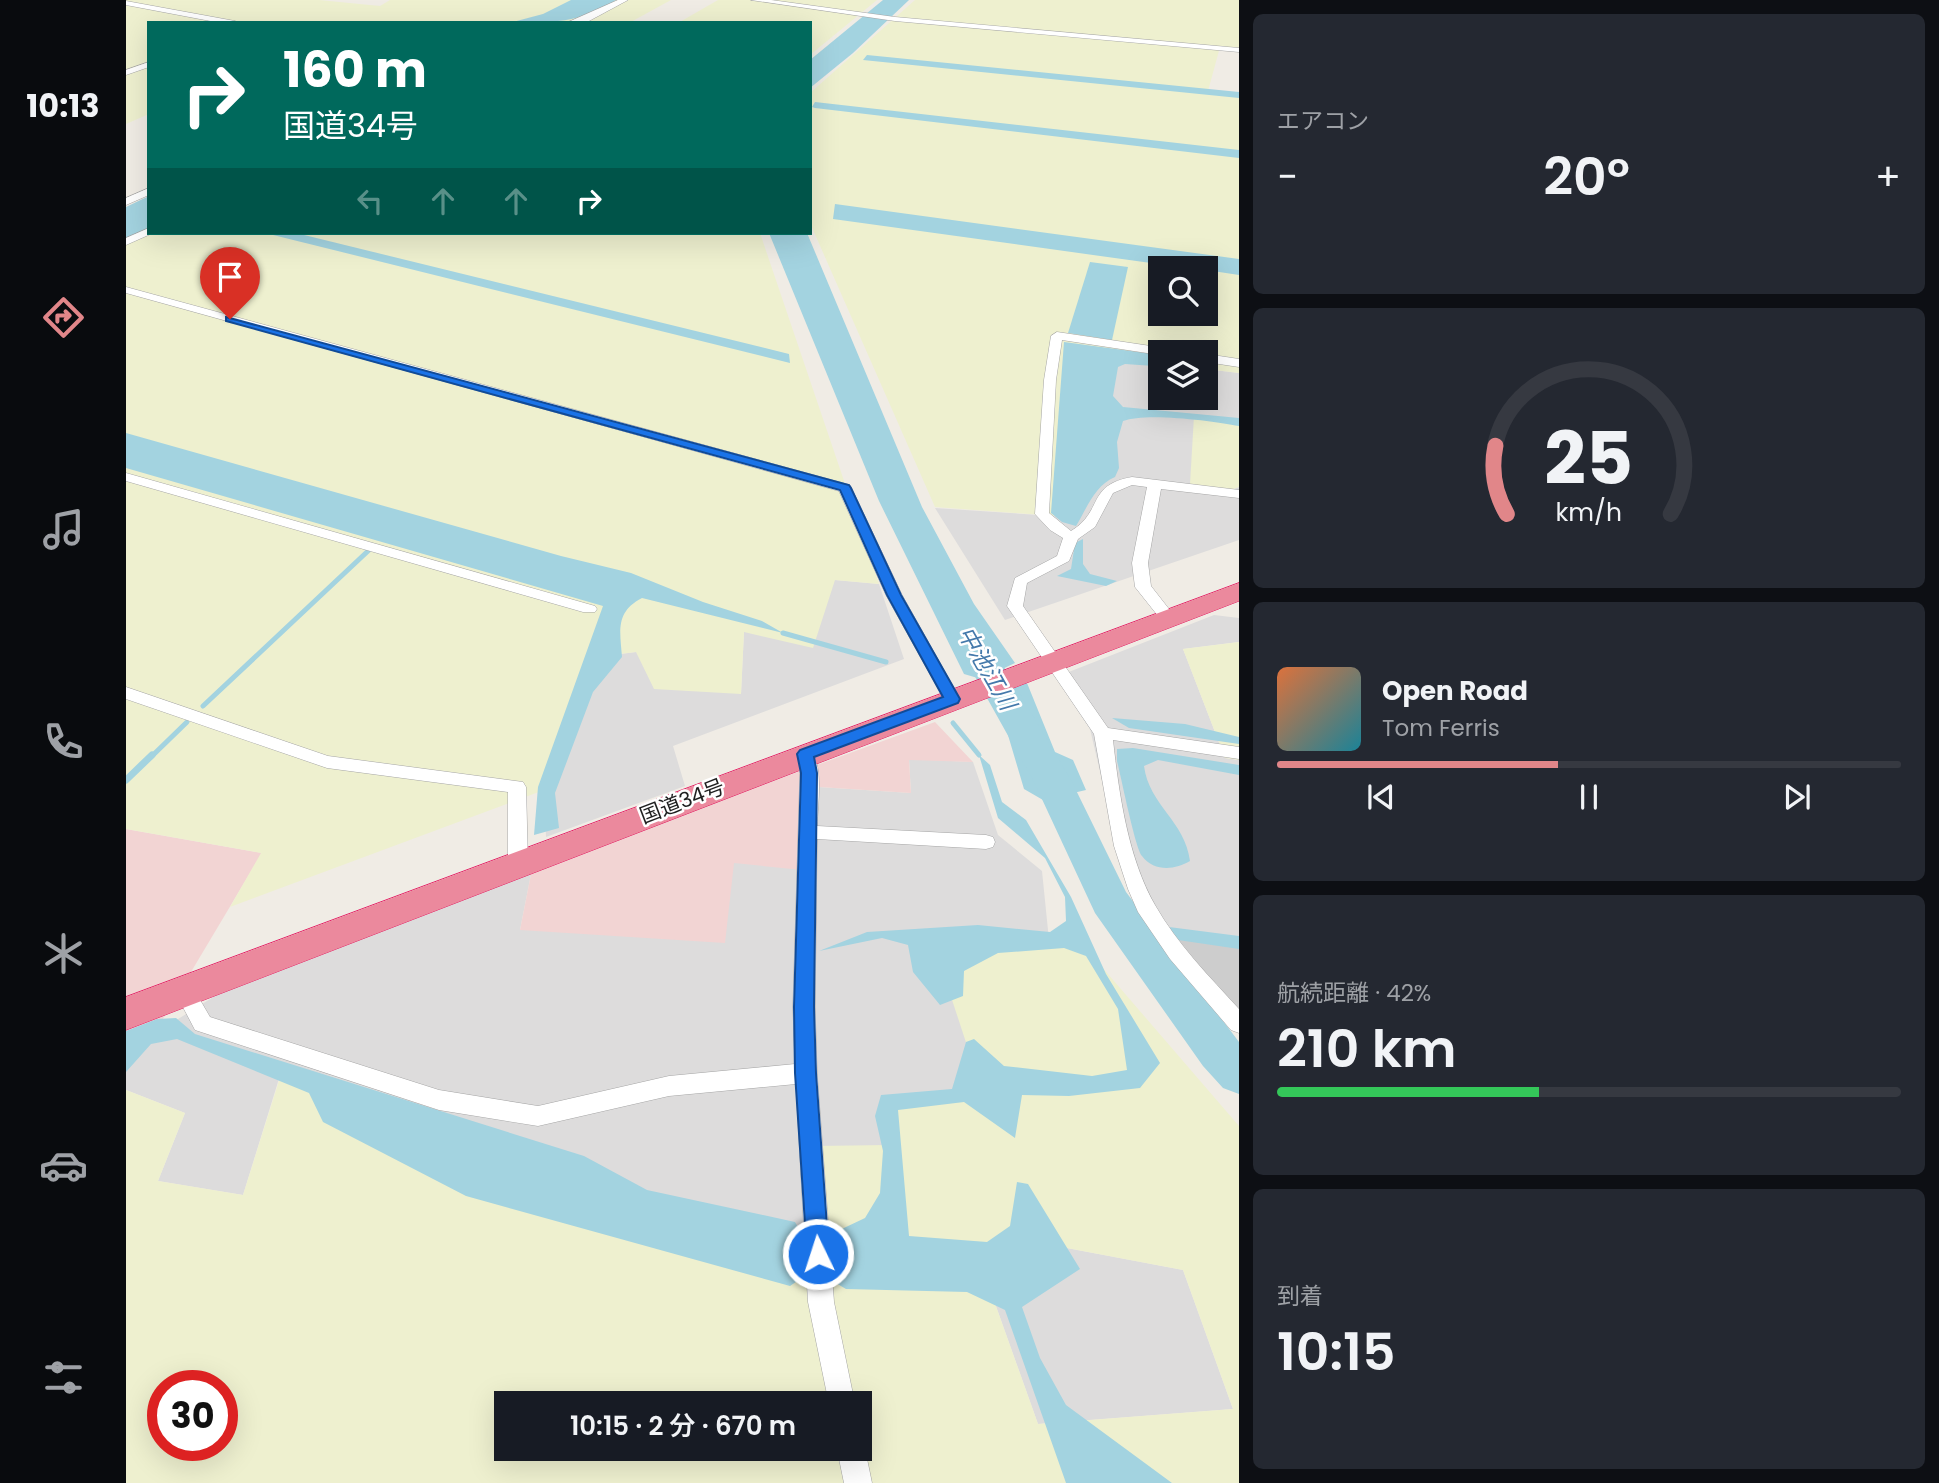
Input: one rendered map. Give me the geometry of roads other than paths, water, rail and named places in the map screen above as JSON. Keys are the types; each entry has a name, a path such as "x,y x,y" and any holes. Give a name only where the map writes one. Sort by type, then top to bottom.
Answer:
{"highway":[{"name":"国道34号","path":"126,1014 1239,591"}],"street":[{"path":"578,21 624,0"},
{"path":"755,0 895,19 1239,50"},
{"path":"126,3 223,21"},
{"path":"126,73 146,65"},
{"path":"126,202 147,192"},
{"path":"126,242 147,232"},
{"path":"126,290 845,488 894,595 959,697"},
{"path":"1071,537 1046,520 1041,507 1049,380 1058,336 1148,350"},
{"path":"1218,360 1239,363"},
{"path":"126,477 589,609"},
{"path":"1239,494 1132,481 1117,483 1108,489 1093,521 1071,537 1063,558 1020,581 1014,606 1045,665 1103,733 1105,758 1130,869 1144,904 1164,936 1239,1024"},
{"path":"1154,484 1140,563 1143,587 1168,618"},
{"path":"126,693 327,762 517,787 518,864"},
{"path":"1103,733 1239,753"},
{"path":"806,754 809,773 804,1007 806,1073 821,1302 839,1391"},
{"path":"808,832 986,842"},
{"path":"186,992 203,1024 439,1100 538,1115 669,1086 806,1073"},
{"path":"853,1461 858,1483"}],"water":[{"path":"571,0 616,0 604,8 565,20 517,21 543,14"},
{"path":"883,0 909,0 853,53 812,86 812,58"},
{"path":"867,55 1239,92 1239,98 863,60"},
{"path":"815,102 1239,150 1239,158 815,108 812,107"},
{"path":"147,197 147,229 126,239 126,207"},
{"path":"835,204 1217,256 1148,256 1148,263 833,219"},
{"path":"273,235 304,235 789,354 790,363"},
{"path":"770,235 808,235 922,507 974,604 1015,663 981,679 964,674 879,501"},
{"path":"1218,256 1239,259 1239,275 1218,272"},
{"path":"1090,262 1128,267 1112,340 1068,333"},
{"path":"1064,342 1148,353 1148,366 1125,364 1118,367 1113,396 1123,407 1239,418 1239,426 1163,417 1123,421 1117,442 1119,468 1115,477 1097,491 1076,526 1062,522 1051,513"},
{"path":"126,433 561,556 631,573 703,602 762,621 783,633 642,598 633,603 621,623 622,657 593,692 555,793 559,828 534,835 538,787 603,606 126,468"},
{"path":"1083,539 1083,564 1090,574 1117,581 1106,586 1057,576 1071,569 1075,543"},
{"path":"1027,683 1055,752 1073,760 1086,790 1043,800 1024,789 1005,725 990,697"},
{"path":"1112,718 1185,724 1239,737 1239,744 1129,728"},
{"path":"1133,748 1239,765 1239,775 1158,760 1144,766 1153,792 1187,847 1190,861 1184,864 1171,868 1152,865 1139,850 1117,761 1117,749"},
{"path":"979,755 990,765 1002,802 1026,820 1071,897 1106,974 1160,1063 1140,1088 1069,1096 1022,1095 1015,1138 964,1102 898,1110 909,1236 987,1242 1010,1226 1017,1182 1028,1184 1080,1269 1022,1307 1040,1358 1066,1405 1172,1483 1066,1483 1005,1310 967,1292 846,1289 824,1276 806,1275 790,1286 466,1196 323,1122 309,1093 177,1039 151,1044 126,1072 126,1031 157,1019 176,1018 195,1034 584,1156 647,1190 795,1222 808,1245 865,1218 880,1193 883,1151 875,1116 881,1095 952,1089 966,1042 974,1039 1004,1066 1092,1076 1127,1070 1118,1009 1086,956 1064,948 998,953 964,971 963,996 940,1005 913,972 908,945 882,938 819,951 867,932 978,925 1050,932 1066,921 1065,897 1045,858 998,818"},
{"path":"1169,927 1239,936 1239,949 1178,940"}],"waterway":[{"path":"203,706 368,551"},
{"name":"中池江川","path":"966,630 1053,782 1110,902 1219,1052 1239,1074"},
{"path":"783,633 886,662"},
{"path":"151,757 187,722"},
{"path":"953,723 979,755"},
{"path":"126,780 152,755"}]}
